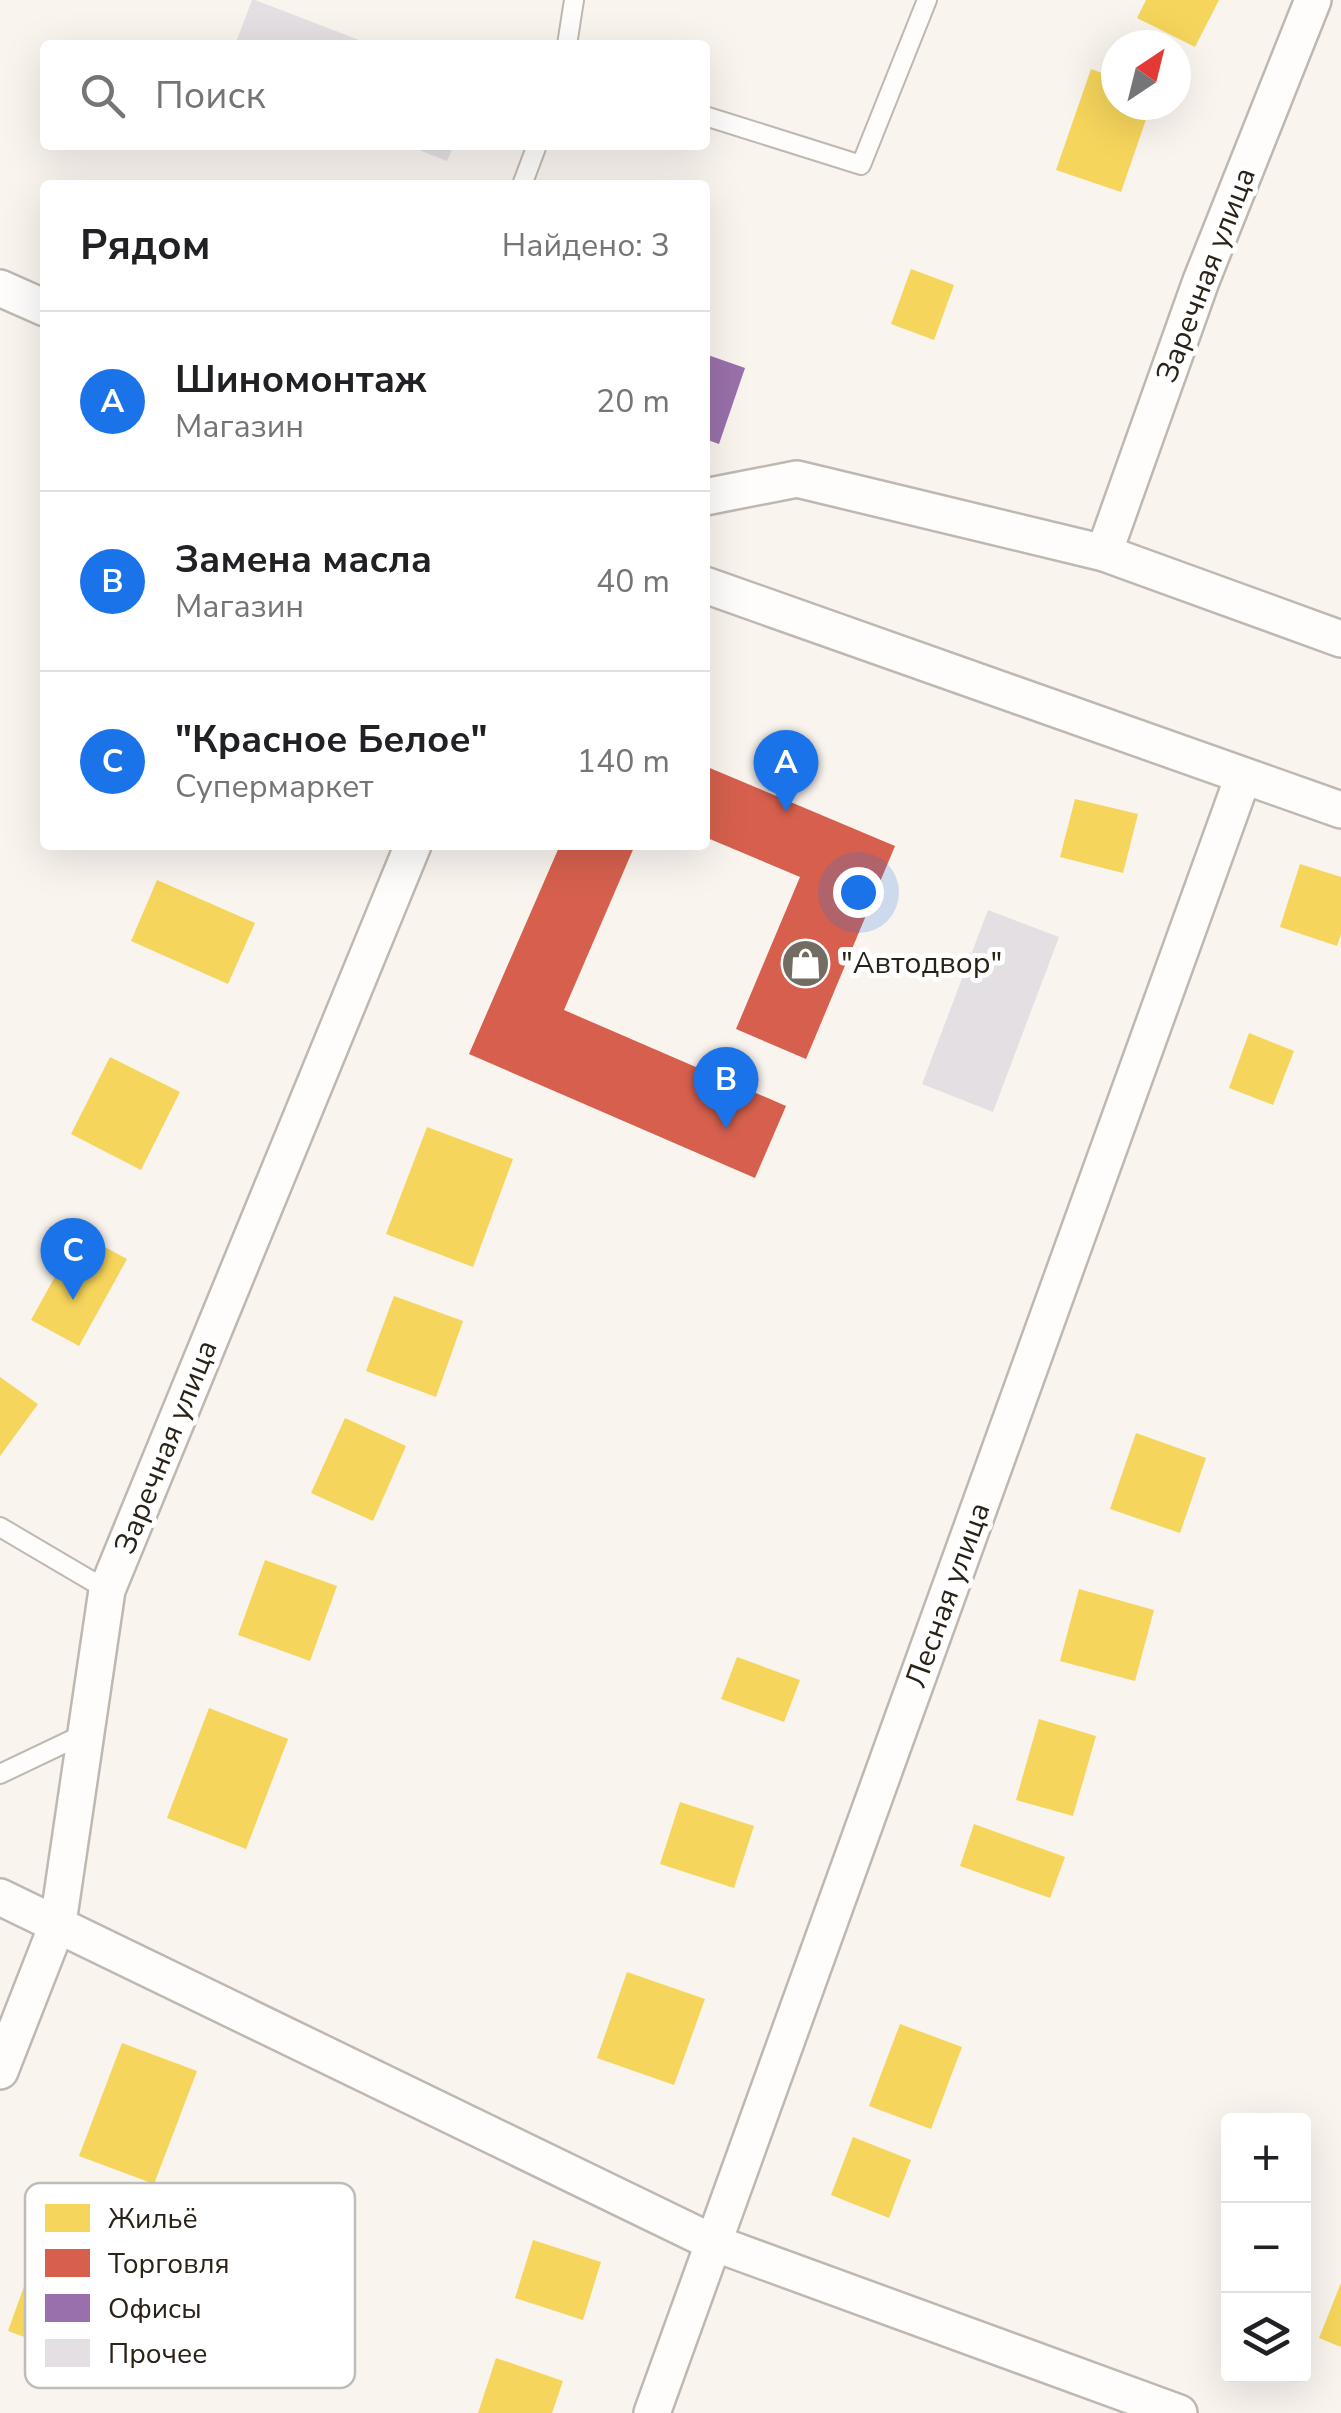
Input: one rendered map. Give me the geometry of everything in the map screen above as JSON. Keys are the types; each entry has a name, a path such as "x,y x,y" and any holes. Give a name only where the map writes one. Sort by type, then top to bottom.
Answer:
{"street":[{"name":"Заречная улица","path":"1104,553 1201,281 1313,0"},
{"path":"0,288 40,306"},
{"path":"710,495 797,479 1104,553 1341,639"},
{"path":"710,588 1341,810"},
{"name":"Лесная улица","path":"652,2413 1243,777"},
{"name":"Заречная улица","path":"0,2071 58,1923 107,1590 411,850"},
{"path":"0,1896 714,2244 1179,2413"}],"lane":[{"path":"568,40 574,0"},
{"path":"710,118 862,164 926,0"},
{"path":"524,180 535,150"},
{"path":"0,1527 107,1590"},
{"path":"0,1774 86,1733"}],"building: Жильё":[{"path":"1146,0 1219,0 1195,47 1191,45 1191,30 1161,30 1137,18"},
{"path":"1091,69 1101,73 1101,120 1146,120 1121,192 1056,170"},
{"path":"911,269 954,285 934,340 891,324"},
{"path":"1075,799 1138,814 1123,873 1060,857"},
{"path":"1300,864 1341,877 1341,934 1337,946 1280,927"},
{"path":"157,880 255,923 228,984 131,941"},
{"path":"1249,1033 1294,1051 1273,1105 1229,1088"},
{"path":"110,1057 180,1092 141,1170 71,1134"},
{"path":"427,1127 513,1159 473,1267 386,1234"},
{"path":"79,1233 127,1259 79,1346 31,1320"},
{"path":"394,1296 463,1321 436,1397 366,1371"},
{"path":"0,1377 38,1404 0,1456"},
{"path":"345,1418 406,1446 373,1521 311,1493"},
{"path":"1136,1433 1206,1458 1180,1533 1110,1509"},
{"path":"265,1560 337,1586 310,1661 238,1635"},
{"path":"1079,1589 1154,1610 1135,1681 1060,1661"},
{"path":"737,1657 800,1680 784,1722 721,1699"},
{"path":"209,1708 288,1739 246,1849 167,1818"},
{"path":"1039,1719 1096,1736 1073,1816 1016,1800"},
{"path":"680,1802 754,1826 734,1888 660,1864"},
{"path":"974,1824 1065,1857 1050,1898 960,1866"},
{"path":"627,1972 705,1999 674,2085 597,2058"},
{"path":"900,2024 962,2047 931,2129 869,2106"},
{"path":"122,2043 197,2071 154,2183 79,2156"},
{"path":"853,2137 911,2160 889,2218 831,2195"},
{"path":"533,2240 601,2262 583,2320 515,2298"},
{"path":"1341,2283 1341,2347 1319,2338"},
{"path":"25,2284 25,2337 8,2331"},
{"path":"496,2358 563,2381 552,2413 478,2413"}],"building: Торговля":[{"path":"710,768 895,846 806,1059 736,1029 800,877 710,839"},
{"path":"558,850 633,850 564,1010 786,1106 755,1178 469,1054"}],"building: Офисы":[{"path":"710,356 745,368 719,444 710,441"}],"building: Прочее":[{"path":"255,0 359,40 237,40"},
{"path":"419,150 452,150 447,161"},
{"path":"988,910 1059,937 993,1112 922,1084"}],"place":[{"name":"Шиномонтаж","path":"786,812"},
{"name":"\"Автодвор\"","path":"806,963"},
{"name":"Замена масла","path":"726,1129"},
{"name":"\"Красное Белое\"","path":"73,1300"}]}
